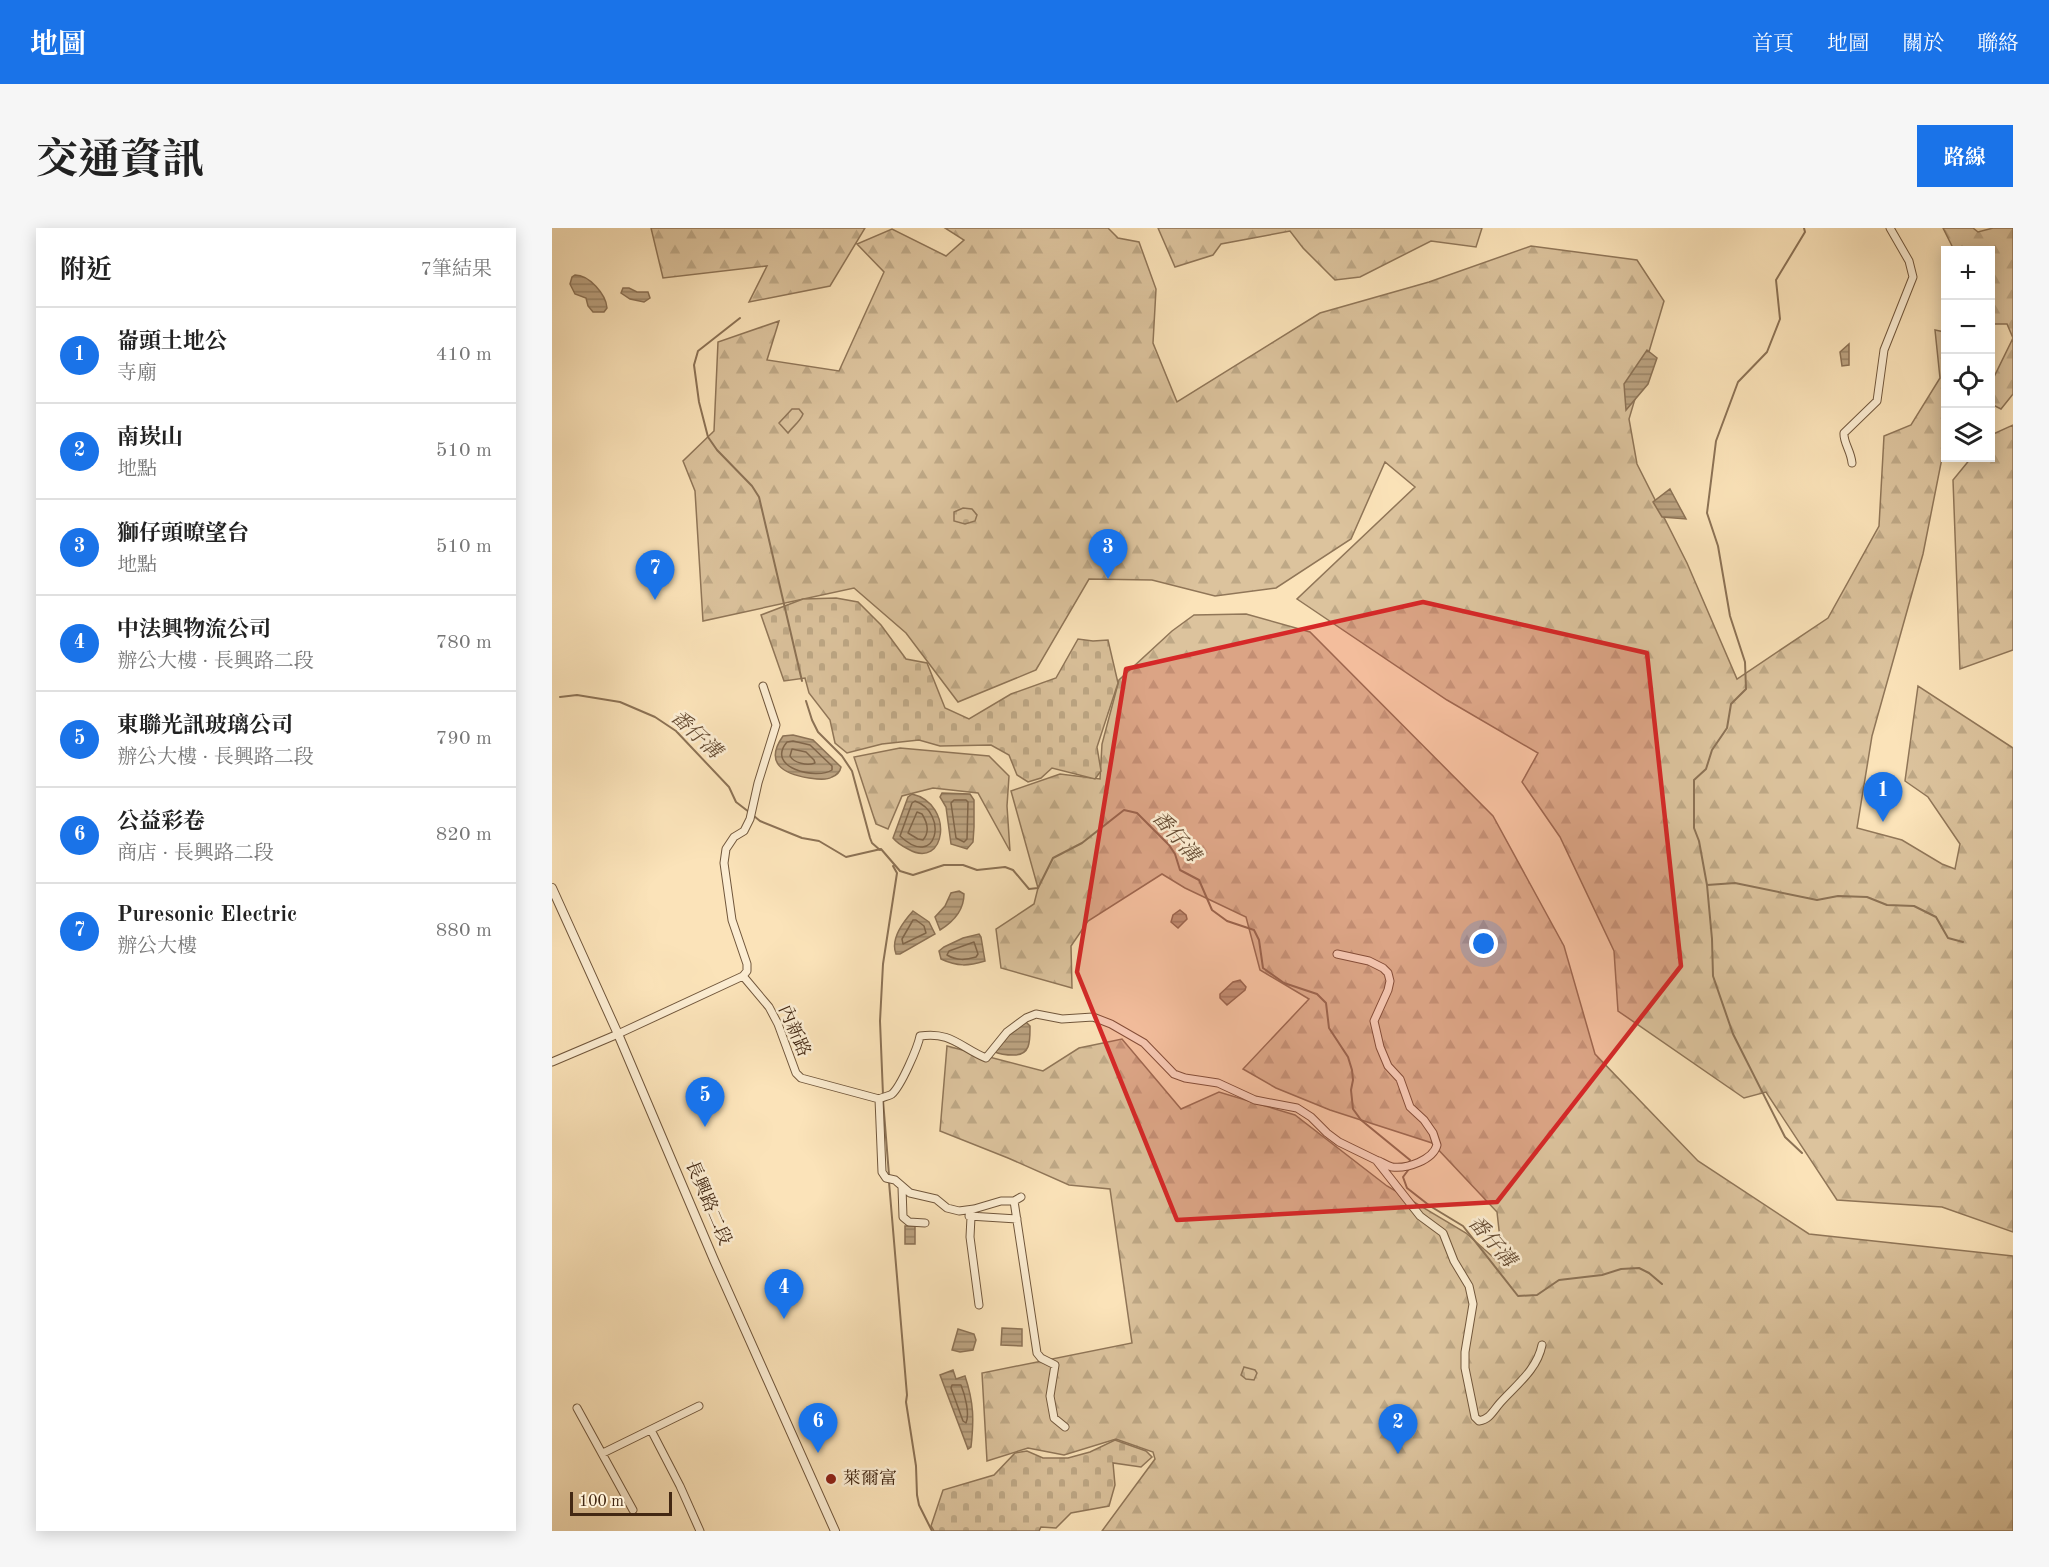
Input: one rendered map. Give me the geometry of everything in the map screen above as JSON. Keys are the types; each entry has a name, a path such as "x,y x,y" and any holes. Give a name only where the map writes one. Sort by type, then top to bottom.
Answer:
{"street":[{"path":"1852,463 1844,434 1877,401 1884,350 1913,277 1909,261 1890,228"},
{"path":"552,1062 743,976 747,971 747,964 732,920 724,862 726,849 735,837 744,831 750,819 758,783 776,725 764,686"},
{"name":"長興路二段","path":"552,888 556,907 618,1034 714,1260 835,1531"},
{"path":"1065,1427 1054,1418 1050,1396 1055,1365 1041,1359 1037,1353 1017,1219 1018,1199 963,1210 947,1208 936,1199 910,1193 895,1180 886,1178 882,1172 879,1098 892,1095 918,1045 920,1036 929,1035 952,1039 986,1058 1007,1032 1026,1018 1036,1014 1062,1019 1093,1017 1111,1024 1144,1043 1174,1074 1218,1083 1255,1100 1297,1108 1311,1117 1339,1142 1376,1160 1392,1167 1415,1164 1432,1153 1437,1145 1433,1133 1424,1120 1410,1107 1400,1079 1388,1066 1380,1047 1374,1021 1388,990 1390,981 1388,973 1369,961 1337,954"},
{"name":"內新路","path":"743,976 769,1007 778,1024 796,1073 801,1078 879,1098"},
{"path":"1376,1160 1420,1216 1443,1233 1472,1297 1465,1368 1475,1417 1479,1421 1485,1420 1492,1414 1522,1382 1540,1354 1542,1345"},
{"path":"902,1187 903,1217 909,1222 925,1223"},
{"path":"963,1210 971,1217 1017,1219"},
{"path":"971,1217 970,1237 979,1305"},
{"path":"603,1453 699,1406"},
{"path":"578,1408 633,1510"},
{"path":"651,1430 700,1531"}],"highlighted area":[{"path":"1423,602 1647,653 1681,966 1497,1202 1177,1220 1077,972 1126,669"}],"green space":[{"path":"651,228 865,228 830,286 749,302 767,266 663,278"},
{"path":"945,228 1108,228 1118,238 1139,242 1156,289 1153,343 1177,402 1320,313 1429,282 1531,246 1637,260 1664,301 1629,419 1637,464 1687,563 1737,679 1828,618 1879,526 1884,436 1911,425 1940,378 1935,330 1941,331 1941,462 1923,554 1872,736 1857,828 1902,840 1942,864 1955,869 1960,844 1928,797 1905,781 1918,686 2013,748 2013,1232 1942,1207 1837,1200 1766,1092 1744,1098 1618,1011 1614,951 1560,837 1522,782 1538,753 1447,700 1297,599 1415,487 1385,462 1351,539 1276,588 1215,596 1152,580 1089,579 1036,670 958,702 906,633 854,588 703,621 695,491 683,461 714,431 718,342 779,321 767,360 839,371 884,272 857,244 892,229 946,256 964,240"},
{"path":"1158,228 1482,228 1476,247 1431,241 1360,277 1335,280 1303,248 1290,231 1221,244 1213,255 1175,267"},
{"path":"1943,228 1973,228 1978,232 1993,228 2013,228 2013,338 2007,324 1995,324 1995,246 1952,246"},
{"path":"2013,338 2013,394 2001,409 1995,406 1995,375"},
{"path":"792,409 799,409 803,414 788,433 779,423"},
{"path":"2013,425 2013,650 1960,669 1953,480 1968,462 1995,462 1995,433"},
{"path":"963,508 972,509 977,515 975,521 965,524 954,521 954,512"},
{"path":"836,598 858,602 881,625 906,659 927,663 945,708 969,719 1011,694 1056,678 1078,639 1108,640 1118,683 1097,747 1101,771 1095,779 1052,768 1041,778 1028,782 1017,775 1009,755 991,745 940,746 919,740 882,744 847,753 835,743 830,720 809,693 805,678 784,681 761,615 803,599"},
{"path":"1246,614 1310,632 1493,816 1564,946 1595,1054 1698,1161 1809,1234 2013,1256 2013,1531 1102,1531 1155,1459 1153,1452 1116,1439 1064,1455 1028,1448 987,1461 982,1373 1132,1343 1110,1189 1069,1185 940,1131 947,1046 1043,1071 1079,1048 1122,1039 1181,1109 1219,1092 1295,1115 1387,1186 1466,1233 1503,1266 1497,1212 1432,1143 1330,1110 1276,1088 1243,1069 1309,999 1260,970 1246,917 1185,888 1162,874 1088,921 1071,946 1072,988 1001,968 996,929 1034,904 1038,888 1011,791 1060,774 1100,779 1102,744 1119,680 1172,631 1194,615"},
{"path":"900,748 989,756 1009,776 1007,806 1010,851 978,793 933,788 902,796 888,829 876,824 854,757"},
{"path":"1244,1367 1255,1370 1257,1373 1254,1380 1246,1379 1241,1375"},
{"path":"1115,1440 1146,1451 1152,1457 1141,1467 1113,1463 1115,1485 1109,1506 1071,1513 1056,1528 1041,1527 1039,1531 934,1531 931,1526 943,1490 994,1475 1015,1453 1027,1451 1043,1458 1068,1458 1090,1452"}],"water":[{"path":"575,275 586,278 600,291 607,308 604,312 593,312 586,298 575,294 570,284"},
{"path":"623,288 648,292 650,298 644,302 630,299 621,293"},
{"path":"1849,344 1849,365 1842,366 1840,352"},
{"path":"1647,350 1657,358 1648,384 1626,410 1624,384"},
{"path":"1670,489 1686,519 1662,517 1653,502"},
{"path":"793,735 813,740 841,767 838,773 830,778 821,779 791,774 779,766 775,753 778,745 783,736"},
{"path":"942,793 970,794 974,800 973,842 967,849 951,844 946,807 940,797"},
{"path":"912,794 926,800 935,810 940,822 937,844 931,851 921,853 908,849 893,838 908,797"},
{"path":"959,891 964,894 960,910 940,930 935,917 945,906 951,893"},
{"path":"1180,910 1187,919 1178,928 1171,922 1173,915"},
{"path":"913,911 929,922 935,934 900,954 896,954 896,937"},
{"path":"979,934 985,961 963,965 941,959 939,951 944,947 963,938"},
{"path":"1240,980 1246,987 1245,990 1227,1005 1220,998 1220,994 1233,982"},
{"path":"1026,1022 1030,1026 1027,1050 1011,1055 995,1052 1008,1036"},
{"path":"905,1226 915,1226 915,1244 905,1244"},
{"path":"1002,1328 1022,1329 1022,1346 1001,1345"},
{"path":"958,1329 974,1334 976,1340 973,1350 960,1352 952,1350"},
{"path":"953,1370 956,1379 965,1376 970,1395 973,1428 971,1447 968,1449 940,1375"}],"waterway":[{"path":"1802,1153 1785,1137 1733,1034 1713,976 1707,885 1699,841 1694,828 1694,780 1706,769 1712,750 1727,728 1731,704 1746,689 1745,662 1730,616 1718,546 1707,513 1716,441 1738,382 1767,352 1780,319 1776,280 1805,232 1804,228"},
{"path":"740,318 698,351 694,365 699,402 708,437 759,497 802,681"},
{"name":"番仔溝","path":"560,697 577,695 620,702 655,717 676,731 729,787 736,802 749,812"},
{"path":"806,701 818,732 842,756 852,771 870,838 880,850"},
{"name":"番仔溝","path":"754,816 760,821 802,838 819,841 846,857 881,849 900,871 913,875 944,865 963,865 977,870 1005,867 1013,870 1029,889 1038,888 1053,858 1082,843 1124,810 1137,813 1169,845 1175,854 1180,870 1199,880 1212,910 1227,921 1254,930 1259,940 1263,968 1284,983 1317,994 1326,1003 1329,1028 1348,1057 1352,1070 1353,1109 1361,1120 1410,1160 1409,1163"},
{"path":"883,1095 880,1021 883,964 897,873 893,866"},
{"path":"1707,885 1735,883 1817,900 1838,896 1867,897 1887,905 1914,906 1936,917 1948,938 1963,942"},
{"path":"883,1100 889,1175"},
{"name":"番仔溝","path":"1409,1169 1403,1177 1407,1188 1430,1206 1463,1226 1518,1296 1537,1295 1559,1280 1602,1275 1621,1269 1639,1268 1662,1284"},
{"path":"889,1182 906,1402 916,1466 917,1495 919,1505 932,1531"}],"place":[{"name":"獅仔頭暸望台","path":"1108,579"},
{"name":"Puresonic Electric","path":"655,600"},
{"name":"崙頭土地公","path":"1883,822"},
{"name":"東聯光訊玻璃公司","path":"705,1127"},
{"name":"中法興物流公司","path":"784,1319"},
{"name":"公益彩卷","path":"818,1453"},
{"name":"南崁山","path":"1398,1454"},
{"name":"萊爾富","path":"831,1479"}]}
